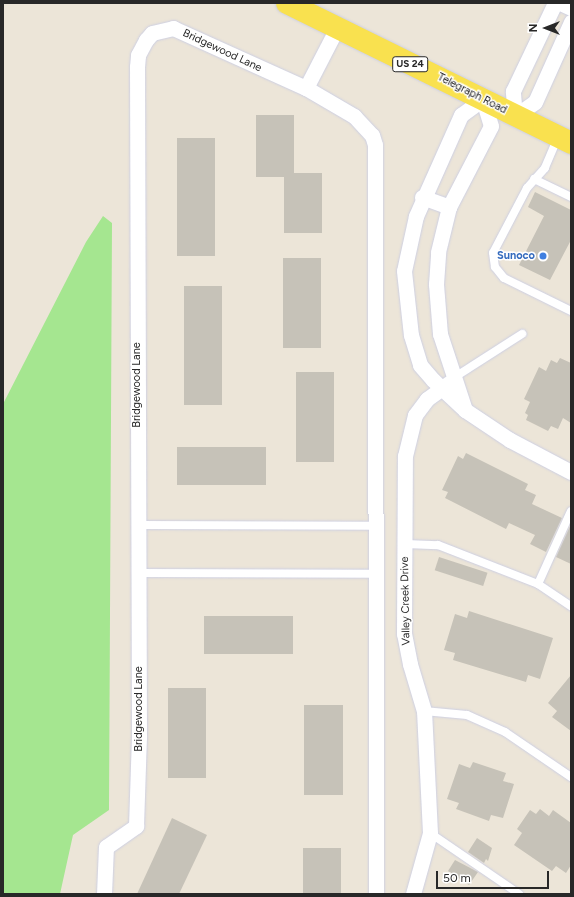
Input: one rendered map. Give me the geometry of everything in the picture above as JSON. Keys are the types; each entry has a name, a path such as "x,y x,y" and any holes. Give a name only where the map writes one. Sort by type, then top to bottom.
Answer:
{"main road":[{"name":"Telegraph Road","path":"287,3 565,140"}],"street":[{"path":"515,116 513,91 555,3"},
{"path":"560,3 571,8"},
{"path":"515,116 535,102 571,22"},
{"name":"Bridgewood Lane","path":"104,894 106,847 136,826 139,737 137,67 140,51 152,33 173,28 306,88 354,116 372,135 377,156 374,526 376,894"},
{"path":"306,88 338,28"},
{"path":"465,410 440,334 436,284 438,252 449,207 491,126 483,99 461,115 422,197 409,242 404,271 406,303 411,336 420,364 465,410 510,440 571,472"},
{"path":"422,197 449,207"},
{"name":"Valley Creek Drive","path":"413,894 430,833 424,711 410,664 404,634 404,544 407,438 415,415 428,399 455,378"}],"lane":[{"path":"565,140 545,168 526,188 493,254 495,267 504,278 571,311"},
{"path":"534,179 571,197"},
{"path":"455,378 522,334"},
{"path":"538,584 571,511"},
{"path":"138,525 374,526"},
{"path":"404,544 438,545 538,584 571,606"},
{"path":"138,573 375,574"},
{"path":"424,711 467,715 505,732 571,777"},
{"path":"430,833 519,894"}],"green space":[{"path":"103,216 112,223 109,810 73,835 60,894 3,894 3,404 86,242"}],"building":[{"path":"256,115 294,115 294,173 322,173 322,233 284,233 284,177 256,177"},
{"path":"177,138 215,138 215,256 177,256"},
{"path":"535,192 571,210 571,240 550,280 519,265 544,216 528,207"},
{"path":"283,258 321,258 321,348 283,348"},
{"path":"184,286 222,286 222,405 184,405"},
{"path":"560,358 571,363 571,423 563,418 558,429 551,426 548,431 526,420 528,415 525,413 530,402 524,399 539,367 546,371 551,360 557,363"},
{"path":"296,372 334,372 334,462 296,462"},
{"path":"177,447 266,447 266,485 177,485"},
{"path":"466,453 528,484 525,490 536,495 532,504 562,518 546,552 530,544 535,535 509,523 506,529 445,498 448,492 442,490 458,456 463,459"},
{"path":"571,524 571,564 556,557"},
{"path":"439,557 488,573 483,586 435,570"},
{"path":"469,611 553,638 540,679 528,675 526,682 453,660 455,653 444,650 455,614 467,618"},
{"path":"204,616 293,616 293,654 204,654"},
{"path":"571,675 571,731 552,717 557,711 548,703"},
{"path":"168,688 206,688 206,778 168,778"},
{"path":"304,705 343,705 343,795 304,795"},
{"path":"473,762 506,773 503,781 514,784 503,818 491,815 489,821 456,809 459,803 447,799 459,764 470,768"},
{"path":"540,809 549,816 553,810 571,823 571,865 566,873 556,866 552,871 514,845 522,833 517,829 530,810 536,814"},
{"path":"172,818 207,835 179,894 137,894"},
{"path":"477,838 492,848 488,861 486,859 484,863 468,852"},
{"path":"303,848 341,848 341,894 303,894"},
{"path":"455,860 478,872 469,885 448,871"}],"place":[{"name":"Sunoco","path":"543,256"}]}
